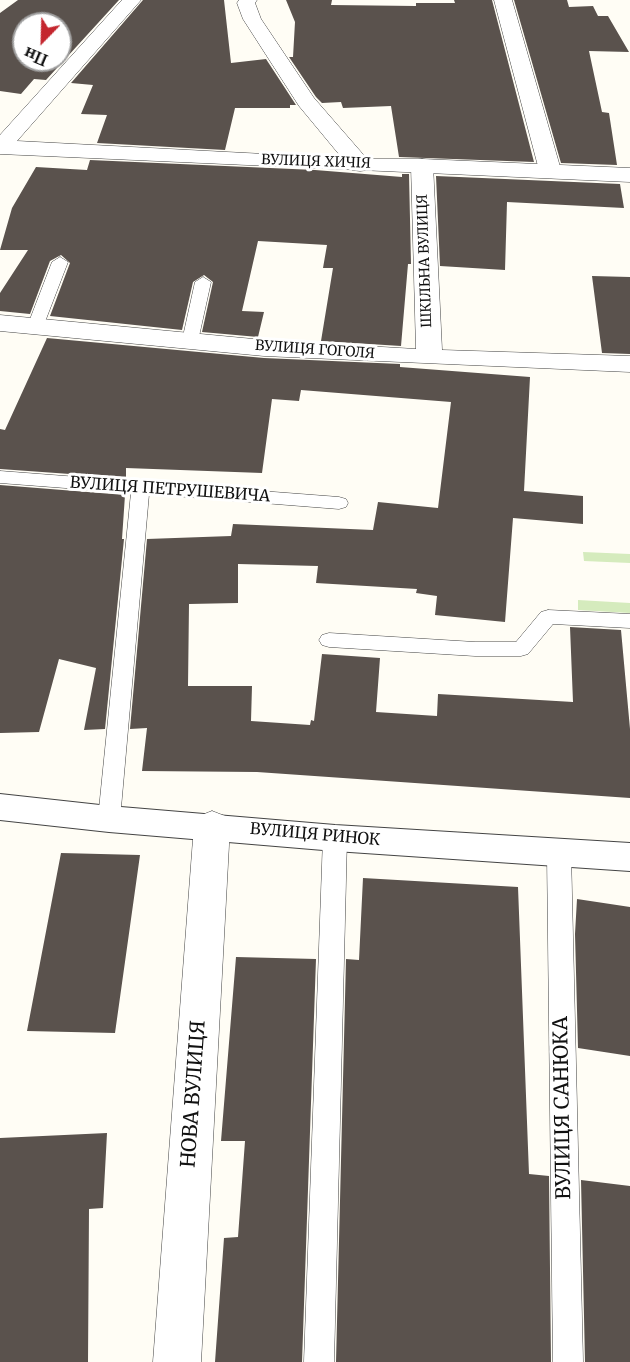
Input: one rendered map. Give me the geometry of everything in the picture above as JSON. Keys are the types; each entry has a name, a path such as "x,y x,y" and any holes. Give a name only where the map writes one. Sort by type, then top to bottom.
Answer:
{"street":[{"path":"1,148 132,0"},
{"path":"248,0 246,3 252,19 306,102 360,165"},
{"path":"503,0 550,170"},
{"name":"ВУЛИЦЯ ХИЧІЯ","path":"1,148 630,175"},
{"name":"ШКІЛЬНА ВУЛИЦЯ","path":"422,165 429,357"},
{"name":"ВУЛИЦЯ ГОГОЛЯ","path":"0,323 190,341 429,357 630,364"},
{"name":"ВУЛИЦЯ РИНОК","path":"0,807 109,819 335,838 630,857"},
{"name":"НОВА ВУЛИЦЯ","path":"177,1362 212,826"}],"lane":[{"path":"35,327 60,262"},
{"path":"190,341 203,282"},
{"name":"ВУЛИЦЯ ПЕТРУШЕВИЧА","path":"0,477 339,503"},
{"path":"109,819 141,487"},
{"path":"329,640 475,649 521,649 548,617 630,621"},
{"path":"319,1362 335,838"},
{"name":"ВУЛИЦЯ САНЮКА","path":"559,853 568,1362"}],"green space":[{"path":"583,552 630,554 630,563 584,561"},
{"path":"578,600 630,603 630,613 578,610"}],"building":[{"path":"18,0 119,0 72,52 72,12 12,12 12,72 53,72 46,80 34,79 21,94 0,91 0,13"},
{"path":"143,0 224,0 231,63 266,59 296,105 290,105 290,108 235,108 225,150 97,143 107,115 81,114 93,85 71,83"},
{"path":"286,0 332,0 331,5 416,6 416,3 455,3 454,0 492,0 534,162 399,157 391,106 343,108 341,102 322,103 316,97 289,57 293,57 295,22"},
{"path":"514,0 567,0 569,7 593,6 598,16 608,16 629,52 589,51 602,112 609,113 617,165 561,163"},
{"path":"90,160 315,170 402,177 402,174 409,174 411,264 408,264 401,346 321,341 333,268 323,268 327,245 258,241 242,311 264,312 258,337 202,332 213,282 204,275 193,282 182,330 50,316 70,263 61,255 50,261 30,314 0,311 0,293 28,250 0,250 12,208 36,167 87,170"},
{"path":"436,176 620,184 624,208 507,202 505,270 440,266"},
{"path":"592,276 630,277 630,354 602,353"},
{"path":"47,338 264,358 400,364 400,367 530,377 524,491 583,496 583,524 513,518 505,622 435,615 437,596 416,593 417,589 316,583 318,566 238,564 238,603 189,604 188,686 252,686 251,721 310,725 311,720 314,721 322,654 380,658 376,712 437,716 438,694 573,702 570,627 621,630 630,729 630,798 257,772 142,771 147,728 130,729 147,539 231,536 233,524 373,530 378,502 438,508 451,402 301,390 299,401 272,399 262,473 126,468 126,478 0,469 0,429 5,430"},
{"path":"0,485 125,495 122,539 124,539 105,729 84,730 96,668 59,659 39,732 0,733"},
{"path":"61,853 140,855 115,1033 27,1031"},
{"path":"363,878 518,887 529,1174 549,1176 551,1362 336,1362 346,959 359,960"},
{"path":"577,899 630,907 630,1056 578,1048 575,934"},
{"path":"236,957 316,959 302,1362 215,1362 224,1238 238,1237 245,1141 221,1141"},
{"path":"107,1133 103,1208 89,1209 88,1362 0,1362 0,1138"},
{"path":"581,1180 630,1186 630,1362 585,1362"}]}
